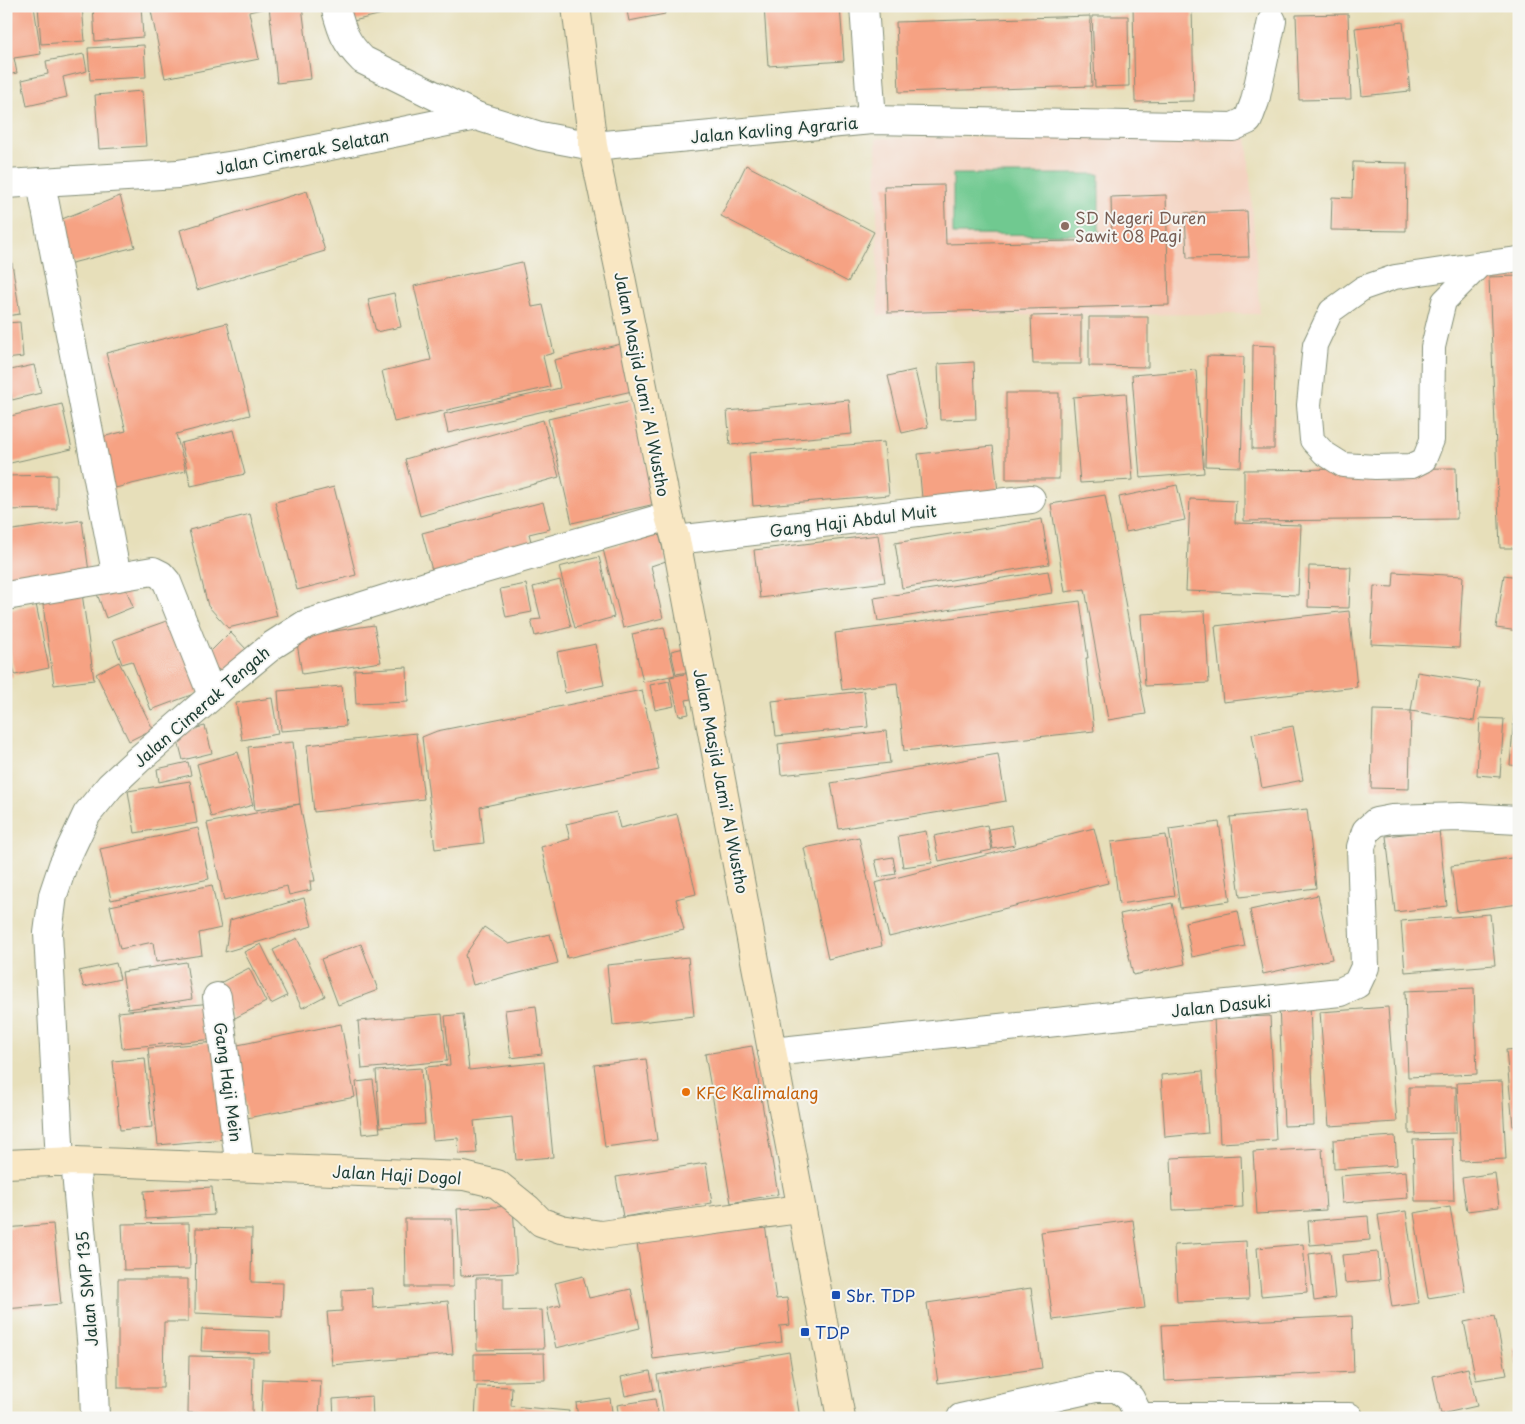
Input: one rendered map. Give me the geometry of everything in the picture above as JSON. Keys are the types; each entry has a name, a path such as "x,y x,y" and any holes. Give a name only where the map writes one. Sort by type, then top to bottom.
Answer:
{"street":[{"path":"335,6 343,35 352,49 363,60 476,116"},
{"name":"Jalan Masjid Jami' Al Wustho","path":"576,6 593,146 673,528 800,1209 841,1418"},
{"name":"Jalan Kavling Agraria","path":"593,146 872,120 864,6"},
{"path":"872,120 1233,127 1248,120 1255,101 1272,21"},
{"name":"Jalan Cimerak Selatan","path":"6,184 178,174 247,163 476,116 540,136 593,146"},
{"path":"41,183 117,577"},
{"name":"Gang Haji Abdul Muit","path":"673,528 1031,499"},
{"name":"Jalan Cimerak Tengah","path":"67,1161 48,934 53,895 63,865 87,814 110,786 212,695 273,644 306,624 429,584 673,528"},
{"path":"6,596 153,571 161,575 166,582 212,695"},
{"name":"Jalan Dasuki","path":"772,1052 1340,992 1358,984 1365,967 1361,847 1366,831 1376,822 1392,819 1460,817 1519,820"},
{"name":"Gang Haji Mein","path":"217,997 240,1167"},
{"name":"Jalan Haji Dogol","path":"6,1164 67,1161 464,1176 497,1184 541,1222 561,1229 601,1235 800,1209"},
{"name":"Jalan SMP 135","path":"67,1161 93,1362 95,1418"},
{"path":"961,1418 1095,1388 1117,1388 1130,1398 1140,1418 1349,1417"}],"lane":[{"path":"1481,264 1444,301 1433,346 1432,440 1424,460 1412,466 1375,468 1343,465 1324,453 1312,440 1309,405 1316,344 1331,311 1363,288 1395,277 1481,264 1519,259"}],"shaded area":[{"name":"SD Negeri Duren Sawit 08 Pagi","path":"1247,135 1260,314 878,316 876,138"}],"green space":[{"path":"953,174 1099,174 1099,235 953,234"}],"building":[{"path":"6,6 34,6 41,54 14,58 17,73 6,75"},
{"path":"38,6 82,6 85,41 41,44"},
{"path":"93,6 141,6 143,37 95,41"},
{"path":"168,6 265,6 265,8 249,12 259,59 165,78 151,11 167,8"},
{"path":"269,6 302,6 311,79 277,83"},
{"path":"341,6 411,6 411,7 345,23"},
{"path":"626,6 663,6 665,14 629,21"},
{"path":"764,6 840,6 844,61 768,66"},
{"path":"1133,6 1192,6 1194,101 1135,102"},
{"path":"1348,14 1351,99 1299,100 1296,15"},
{"path":"1090,16 1092,86 899,92 896,22"},
{"path":"1092,16 1128,16 1129,86 1095,87"},
{"path":"1403,22 1410,91 1362,96 1355,28"},
{"path":"144,45 146,77 90,80 88,48"},
{"path":"84,54 87,71 63,77 67,97 27,106 22,80 48,74 46,61"},
{"path":"142,91 146,146 99,149 95,95"},
{"path":"1353,162 1407,163 1406,231 1331,230 1332,197 1352,198"},
{"path":"746,165 874,232 848,282 721,216"},
{"path":"944,185 946,244 1112,240 1111,197 1166,195 1169,305 888,313 884,186"},
{"path":"307,191 325,251 197,290 180,230"},
{"path":"120,196 135,247 64,265 52,223"},
{"path":"1247,211 1249,257 1187,258 1185,213"},
{"path":"522,262 532,307 543,305 554,353 543,356 550,387 394,422 382,371 431,360 414,286"},
{"path":"6,263 12,263 20,314 6,316"},
{"path":"1519,276 1519,548 1500,548 1489,277"},
{"path":"394,293 401,327 376,332 368,299"},
{"path":"1081,315 1081,364 1033,364 1031,316"},
{"path":"1089,317 1148,317 1148,367 1089,366"},
{"path":"20,322 23,357 6,359 6,323"},
{"path":"227,323 250,415 176,434 186,471 111,489 98,438 126,431 106,353"},
{"path":"621,344 632,391 448,433 444,414 560,388 554,360"},
{"path":"1253,345 1275,346 1274,449 1252,449"},
{"path":"1207,356 1244,357 1241,467 1205,466"},
{"path":"974,362 976,419 940,420 938,364"},
{"path":"34,365 41,393 12,400 6,371"},
{"path":"915,370 928,427 902,433 888,376"},
{"path":"1196,370 1204,473 1140,478 1132,375"},
{"path":"6,388 10,399 6,400"},
{"path":"1006,393 1059,393 1059,479 1006,479"},
{"path":"1126,393 1133,480 1080,483 1073,397"},
{"path":"632,400 655,504 572,523 548,419"},
{"path":"849,400 852,434 730,445 727,411"},
{"path":"62,404 72,449 6,464 6,417"},
{"path":"543,420 559,477 420,516 405,459"},
{"path":"234,430 245,474 191,486 181,443"},
{"path":"884,442 889,495 753,506 749,453"},
{"path":"993,446 999,501 923,509 918,454"},
{"path":"1456,468 1457,519 1244,521 1244,470"},
{"path":"57,475 57,509 6,510 6,476"},
{"path":"1177,485 1185,520 1126,532 1119,497"},
{"path":"334,487 356,575 297,590 275,502"},
{"path":"1105,495 1146,714 1108,720 1085,589 1065,592 1051,504"},
{"path":"1190,499 1236,501 1235,523 1301,525 1298,595 1186,591"},
{"path":"543,502 550,529 529,534 533,548 433,574 422,533"},
{"path":"250,514 277,616 228,628 208,606 189,530"},
{"path":"1042,519 1049,564 902,588 895,543"},
{"path":"82,520 89,572 6,585 6,531"},
{"path":"659,534 666,561 651,566 663,618 623,628 603,549"},
{"path":"878,535 885,582 760,598 754,550"},
{"path":"599,557 614,617 575,628 559,567"},
{"path":"1309,566 1351,567 1349,608 1308,607"},
{"path":"1048,571 1052,593 878,621 874,598"},
{"path":"1394,572 1463,576 1459,648 1371,644 1374,586 1393,587"},
{"path":"1504,575 1519,577 1519,631 1496,628"},
{"path":"560,580 571,627 535,636 531,620 541,619 533,587"},
{"path":"123,581 133,607 106,618 96,591"},
{"path":"526,584 532,612 506,617 500,589"},
{"path":"82,593 94,680 54,685 42,598"},
{"path":"1080,601 1088,658 1086,658 1094,731 904,751 897,683 842,690 835,633"},
{"path":"36,604 49,668 15,675 6,632 6,611"},
{"path":"1205,611 1209,683 1145,686 1141,614"},
{"path":"1349,611 1357,687 1223,702 1215,626"},
{"path":"172,619 199,692 151,710 132,661 122,664 113,640"},
{"path":"374,625 381,662 302,674 296,637"},
{"path":"664,627 675,675 643,682 632,634"},
{"path":"230,632 247,650 223,674 205,657"},
{"path":"596,644 604,685 565,693 557,652"},
{"path":"689,647 694,671 676,674 671,651"},
{"path":"6,649 13,677 6,679"},
{"path":"119,662 153,729 129,741 96,674"},
{"path":"407,667 408,702 356,704 354,670"},
{"path":"694,672 700,697 686,700 689,714 679,716 670,677"},
{"path":"1417,672 1480,682 1474,721 1411,711"},
{"path":"1517,680 1519,680 1519,766 1510,765"},
{"path":"669,681 674,706 655,710 650,685"},
{"path":"342,686 346,726 281,731 278,691"},
{"path":"642,690 659,770 480,807 484,843 435,849 422,737 437,731"},
{"path":"864,691 868,727 776,736 772,701"},
{"path":"272,698 278,734 242,740 236,703"},
{"path":"1373,710 1411,711 1409,789 1371,788"},
{"path":"1480,718 1504,719 1500,777 1477,775"},
{"path":"205,726 212,753 183,760 176,733"},
{"path":"1293,726 1303,780 1262,788 1252,734"},
{"path":"886,731 890,763 781,775 778,744"},
{"path":"416,733 424,799 314,812 307,745"},
{"path":"293,742 300,804 255,810 248,747"},
{"path":"238,752 253,805 211,817 197,764"},
{"path":"998,754 1006,801 839,829 831,783"},
{"path":"188,762 191,775 159,782 157,769"},
{"path":"190,781 197,823 135,833 128,791"},
{"path":"300,804 315,881 310,881 311,890 289,895 287,886 224,901 207,823"},
{"path":"1307,809 1316,888 1240,897 1230,817"},
{"path":"616,812 620,828 677,814 696,894 676,899 684,930 567,958 541,847 570,839 566,824"},
{"path":"1219,822 1230,901 1180,908 1169,829"},
{"path":"987,825 992,850 939,861 934,836"},
{"path":"1011,825 1015,845 993,849 989,829"},
{"path":"198,828 209,879 111,900 100,849"},
{"path":"1094,828 1108,883 889,937 875,883"},
{"path":"1439,830 1447,906 1395,912 1386,836"},
{"path":"926,831 932,863 903,867 898,836"},
{"path":"1166,835 1175,896 1119,904 1111,842"},
{"path":"859,837 882,946 828,959 804,848"},
{"path":"893,857 896,874 879,877 875,860"},
{"path":"1519,857 1519,904 1457,912 1451,866"},
{"path":"212,885 221,928 199,933 202,955 156,962 153,942 120,949 110,906"},
{"path":"1318,895 1332,959 1263,974 1250,910"},
{"path":"304,898 312,926 225,952 230,920"},
{"path":"1172,903 1185,964 1133,975 1120,914"},
{"path":"1238,911 1245,946 1192,957 1185,922"},
{"path":"1490,914 1495,965 1405,972 1401,921"},
{"path":"484,927 509,944 550,934 558,963 473,985 465,955"},
{"path":"297,938 325,996 302,1008 273,950"},
{"path":"261,944 287,996 271,1004 244,952"},
{"path":"361,944 378,990 338,1005 321,959"},
{"path":"688,957 694,1016 613,1025 607,965"},
{"path":"186,962 192,999 128,1009 122,972"},
{"path":"116,963 120,979 84,987 79,971"},
{"path":"249,968 266,1002 233,1019 216,985"},
{"path":"1474,988 1477,1074 1408,1077 1405,991"},
{"path":"212,1003 215,1039 122,1048 118,1012"},
{"path":"1310,1003 1314,1125 1284,1126 1279,1004"},
{"path":"536,1006 542,1054 511,1058 505,1010"},
{"path":"1388,1007 1397,1122 1329,1126 1320,1012"},
{"path":"442,1014 447,1061 362,1069 358,1021"},
{"path":"463,1014 469,1070 544,1062 553,1157 516,1160 512,1117 474,1121 477,1153 459,1154 458,1138 433,1140 425,1067 450,1065 445,1016"},
{"path":"1270,1016 1276,1140 1220,1143 1214,1018"},
{"path":"341,1024 355,1097 247,1118 233,1046"},
{"path":"216,1042 225,1139 158,1145 148,1048"},
{"path":"752,1046 778,1194 731,1203 705,1054"},
{"path":"1519,1049 1519,1125 1513,1126 1506,1050"},
{"path":"145,1058 152,1127 120,1130 113,1061"},
{"path":"646,1059 657,1140 605,1147 594,1065"},
{"path":"421,1068 425,1124 380,1127 376,1071"},
{"path":"1203,1071 1208,1133 1165,1137 1161,1075"},
{"path":"373,1080 380,1132 362,1134 356,1082"},
{"path":"1502,1081 1506,1159 1461,1161 1457,1083"},
{"path":"1409,1087 1456,1087 1456,1133 1409,1134"},
{"path":"1395,1136 1397,1165 1334,1169 1333,1140"},
{"path":"1452,1139 1454,1201 1415,1201 1413,1140"},
{"path":"1322,1148 1326,1210 1257,1214 1253,1152"},
{"path":"1241,1155 1243,1207 1173,1210 1171,1158"},
{"path":"706,1163 712,1203 623,1217 616,1177"},
{"path":"1406,1171 1408,1198 1342,1203 1340,1176"},
{"path":"1495,1173 1499,1207 1467,1211 1462,1178"},
{"path":"1516,1182 1519,1182 1519,1209 1517,1209"},
{"path":"212,1187 214,1215 146,1219 144,1191"},
{"path":"513,1206 517,1273 461,1276 457,1209"},
{"path":"1450,1207 1465,1292 1428,1298 1414,1213"},
{"path":"1406,1211 1419,1303 1392,1307 1378,1215"},
{"path":"1368,1216 1370,1240 1310,1245 1308,1221"},
{"path":"405,1219 452,1219 453,1287 406,1287"},
{"path":"1133,1220 1145,1308 1053,1320 1041,1232"},
{"path":"189,1223 190,1269 124,1270 122,1224"},
{"path":"53,1224 61,1304 6,1309 6,1228"},
{"path":"765,1225 776,1299 787,1298 790,1325 780,1326 782,1342 653,1359 637,1243"},
{"path":"196,1228 252,1229 251,1282 283,1283 282,1317 195,1313"},
{"path":"1246,1241 1249,1299 1177,1302 1174,1245"},
{"path":"1303,1244 1307,1292 1261,1296 1257,1248"},
{"path":"1330,1251 1335,1298 1314,1301 1309,1254"},
{"path":"1378,1252 1380,1280 1345,1283 1342,1255"},
{"path":"583,1276 589,1298 631,1289 640,1328 556,1348 547,1308 561,1305 555,1283"},
{"path":"476,1278 503,1278 503,1311 542,1310 544,1349 477,1350"},
{"path":"118,1279 188,1279 188,1322 164,1322 163,1388 118,1388"},
{"path":"372,1288 373,1308 448,1301 453,1354 332,1365 327,1312 342,1311 342,1290"},
{"path":"1031,1288 1042,1368 938,1383 927,1303"},
{"path":"1352,1316 1354,1372 1165,1381 1162,1325"},
{"path":"1495,1316 1507,1375 1476,1380 1464,1322"},
{"path":"202,1329 270,1331 270,1353 201,1351"},
{"path":"1519,1347 1519,1369 1518,1369 1514,1348"},
{"path":"789,1352 800,1418 664,1418 657,1375"},
{"path":"544,1353 545,1380 474,1382 474,1354"},
{"path":"189,1356 253,1357 252,1414 188,1413"},
{"path":"1468,1368 1477,1406 1441,1414 1433,1376"},
{"path":"650,1371 654,1390 625,1396 621,1377"},
{"path":"263,1379 321,1381 319,1418 261,1415"},
{"path":"477,1386 512,1387 511,1406 569,1411 568,1418 475,1418"},
{"path":"372,1396 373,1418 334,1418 333,1399"},
{"path":"610,1398 613,1418 578,1418 576,1403"},
{"path":"655,1399 658,1418 619,1418 617,1405"}],"place":[{"name":"SD Negeri Duren Sawit 08 Pagi","path":"1065,226"},
{"name":"KFC Kalimalang","path":"686,1092"},
{"name":"Sbr. TDP","path":"836,1295"},
{"name":"TDP","path":"805,1332"}]}
